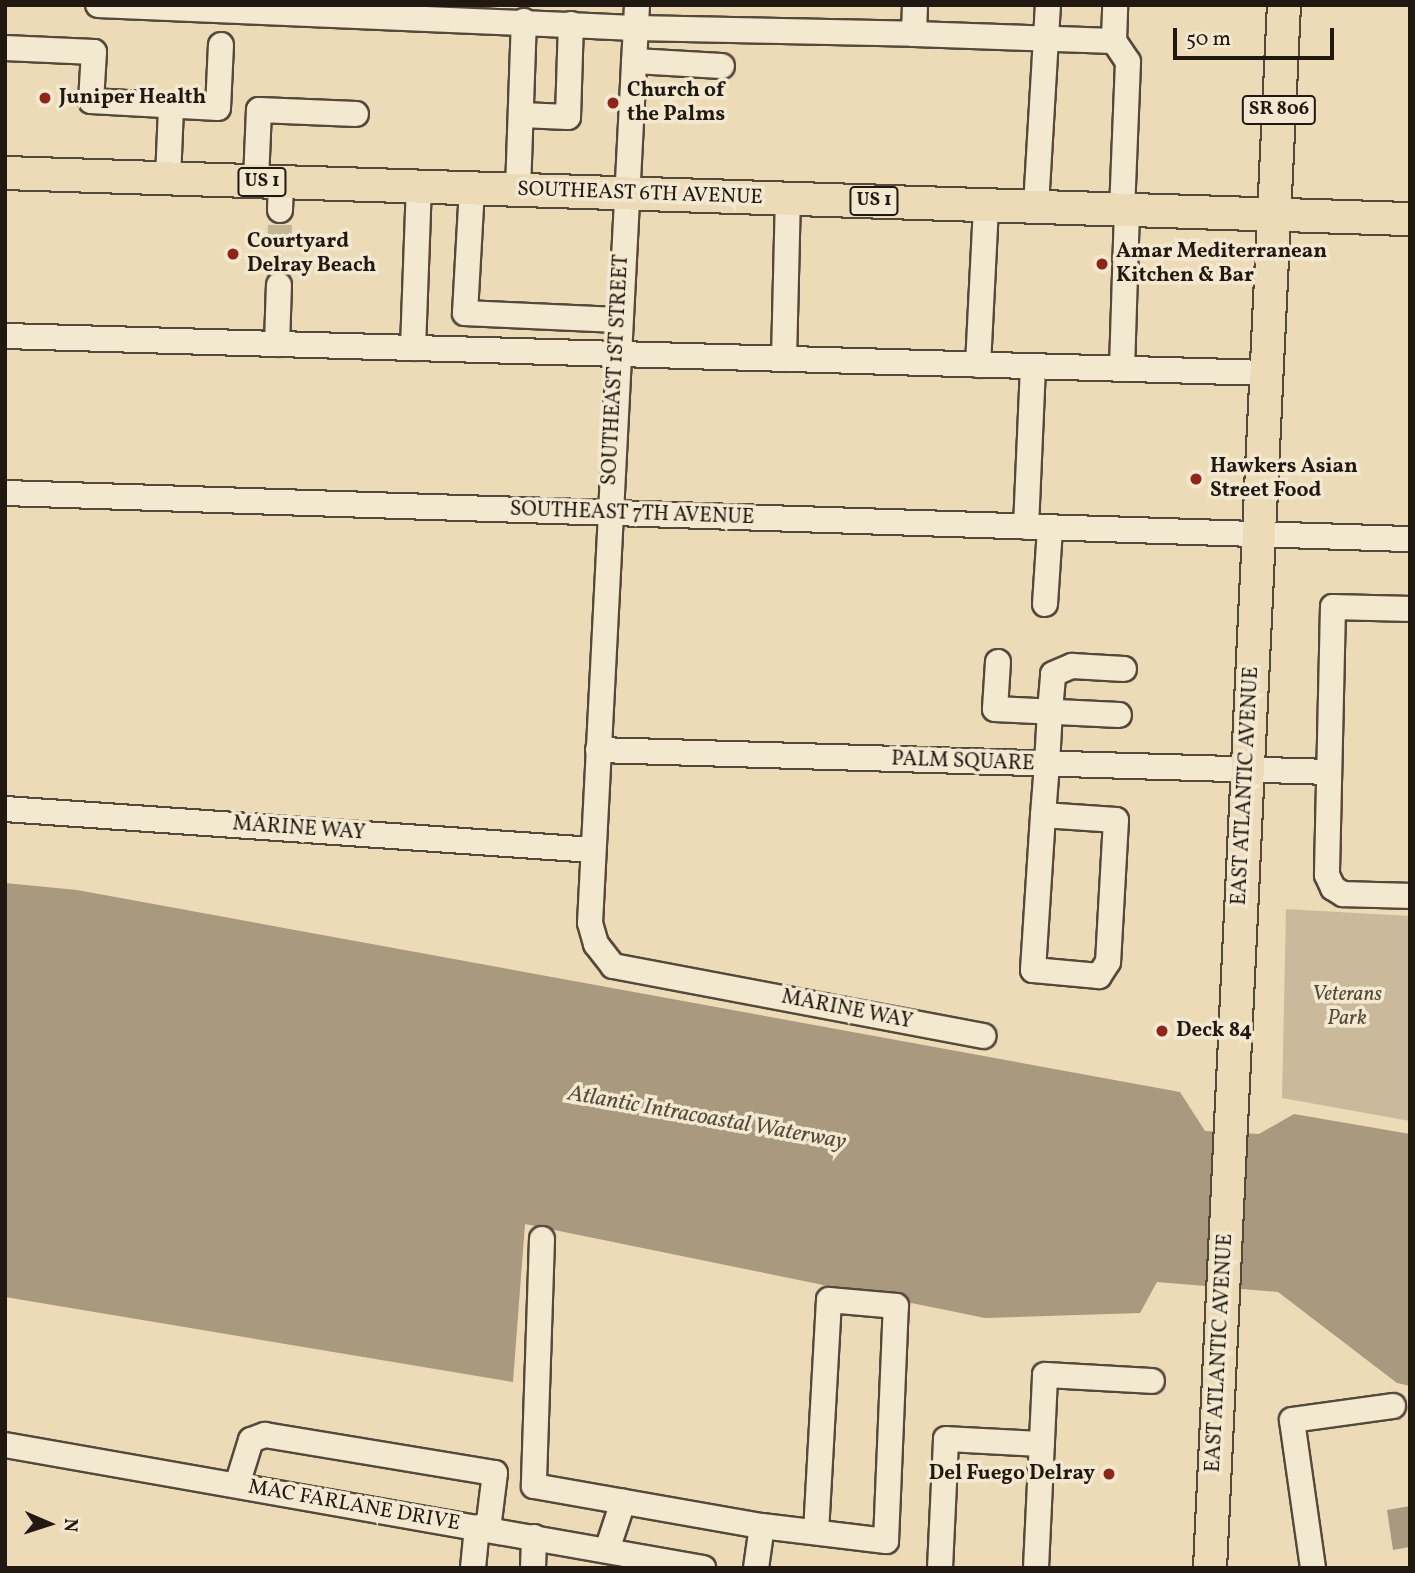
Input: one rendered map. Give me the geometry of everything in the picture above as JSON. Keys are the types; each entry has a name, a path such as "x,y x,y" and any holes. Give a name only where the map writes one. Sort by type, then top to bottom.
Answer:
{"main road":[{"name":"EAST ATLANTIC AVENUE","path":"1210,1568 1284,5"},
{"name":"SOUTHEAST 6TH AVENUE","path":"5,173 168,179 272,191 472,188 1275,215"},
{"name":"US 1","path":"1275,215 1410,219"}],"street":[{"path":"98,5 342,9 571,24 636,16 914,34 1114,41"},
{"path":"914,34 915,5"},
{"path":"1036,206 1048,5"},
{"path":"1115,5 1114,41 1128,62 1122,369"},
{"name":"SOUTHEAST 1ST STREET","path":"596,944 590,922 593,849 617,320 636,16"},
{"path":"518,190 524,21"},
{"path":"521,115 568,117 571,24"},
{"path":"5,48 94,52 91,102 218,108 220,45"},
{"path":"634,61 722,66"},
{"path":"168,179 171,106"},
{"path":"272,191 259,110 356,114"},
{"path":"413,348 419,187"},
{"path":"472,188 465,313 617,320"},
{"path":"784,359 788,199"},
{"path":"978,365 986,205"},
{"path":"277,345 279,285"},
{"path":"5,336 1268,373"},
{"path":"1033,366 1038,527 1045,604"},
{"name":"SOUTHEAST 7TH AVENUE","path":"5,494 1410,539"},
{"path":"1410,609 1333,607 1327,875 1333,888 1343,894 1410,896"},
{"path":"998,662 995,709 1119,715"},
{"path":"1043,815 1116,820 1108,962 1099,976 1033,970 1043,815 1047,764 1050,711 1053,674 1072,666 1124,669"},
{"name":"PALM SQUARE","path":"598,750 1329,772"},
{"name":"MARINE WAY","path":"5,809 593,849"},
{"name":"MARINE WAY","path":"596,944 613,966 983,1036"},
{"path":"542,1239 534,1486 762,1525 816,1532 886,1541 896,1306 829,1300 816,1532"},
{"path":"1036,1568 1045,1376 1152,1381"},
{"path":"1313,1568 1292,1420 1393,1406"},
{"path":"237,1485 251,1440 265,1435 495,1473 474,1568"},
{"path":"940,1568 946,1439 1042,1444"},
{"name":"MAC FARLANE DRIVE","path":"5,1445 703,1568"},
{"path":"607,1550 623,1502"},
{"path":"756,1568 762,1525"},
{"path":"533,1568 534,1537"}],"green space":[{"name":"Veterans Park","path":"1286,909 1410,916 1410,1121 1282,1098"}],"water":[{"name":"Atlantic Intracoastal Waterway","path":"5,883 77,890 1180,1092 1205,1131 1259,1134 1294,1114 1410,1134 1410,1386 1397,1383 1278,1292 1157,1282 1140,1313 985,1318 525,1224 513,1382 5,1297"},
{"path":"1410,1506 1410,1547 1393,1550 1387,1510"}],"tunnel":[{"path":"279,285 280,210"}],"place":[{"name":"Juniper Health","path":"45,98"},
{"name":"Church of the Palms","path":"613,103"},
{"name":"Courtyard Delray Beach","path":"233,254"},
{"name":"Amar Mediterranean Kitchen & Bar","path":"1102,264"},
{"name":"Hawkers Asian Street Food","path":"1196,479"},
{"name":"Deck 84","path":"1162,1031"},
{"name":"Del Fuego Delray","path":"1109,1474"}]}
